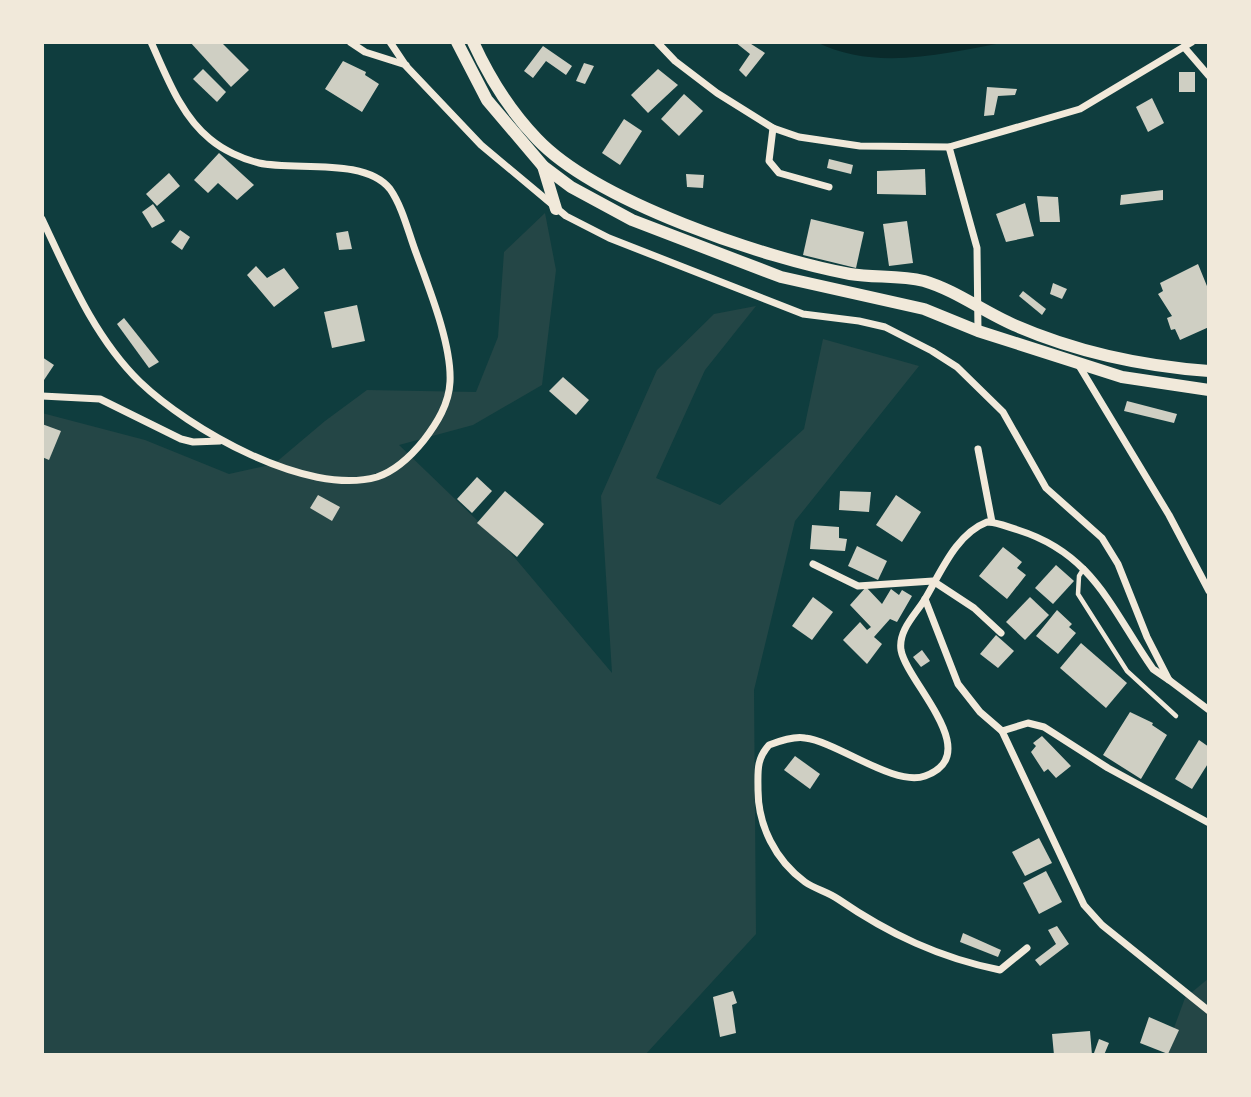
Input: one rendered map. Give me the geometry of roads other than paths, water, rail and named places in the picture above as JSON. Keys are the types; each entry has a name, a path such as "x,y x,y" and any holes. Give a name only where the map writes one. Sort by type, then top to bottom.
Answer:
{"main road":[{"path":"457,42 487,100 543,166 571,187 622,215 780,277 924,309 978,331 1148,383 1209,390"},
{"path":"473,42 493,82 537,139 603,186 712,234 774,254 852,274 925,282 979,308 1074,347 1140,363 1209,371"},
{"path":"543,166 556,209"}],"street":[{"path":"42,219 68,275 112,349 140,382 221,441 268,461 310,474 358,479 375,477 401,463 434,428 448,397 450,367 416,252 389,188 366,173 258,163 221,147 209,139 184,109 151,42"},
{"path":"350,42 365,52 406,66"},
{"path":"390,42 406,66 481,145 556,209 609,239 751,296 803,314 885,327 957,367 1003,412 1046,488 1102,538 1118,564 1147,637 1169,680"},
{"path":"657,42 675,61 717,93 773,128 799,137 860,146 949,147 1080,109 1192,42"},
{"path":"1184,47 1209,76"},
{"path":"773,128 769,161 779,173 829,187"},
{"path":"949,147 977,248 978,331"},
{"path":"1076,361 1169,515 1209,591"},
{"path":"42,396 100,400 181,439 193,442 221,441"},
{"path":"978,449 992,522"},
{"path":"1027,948 1000,970 915,945 884,930 834,896 806,883 788,867 763,827 758,806 757,767 769,745 805,738 911,779 933,773 944,763 948,747 944,728 904,660 901,646 913,614 966,536 976,526 992,522 1035,536 1065,551 1084,567 1153,669 1209,710"},
{"path":"813,564 858,586 933,581 974,608 1001,633"},
{"path":"925,599 958,684 980,712 1002,731 1084,905 1102,925 1209,1011"},
{"path":"1002,731 1028,723 1044,727 1108,768 1209,823"}],"lane":[{"path":"1084,567 1079,576 1078,594 1127,671 1176,716"}]}
